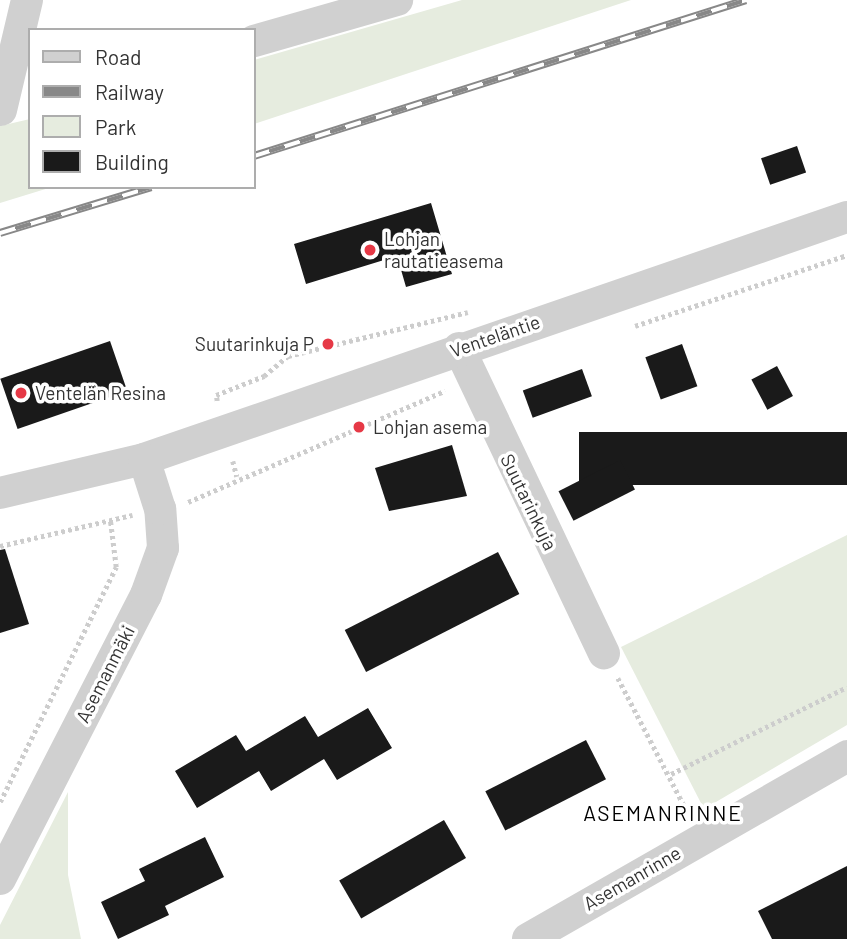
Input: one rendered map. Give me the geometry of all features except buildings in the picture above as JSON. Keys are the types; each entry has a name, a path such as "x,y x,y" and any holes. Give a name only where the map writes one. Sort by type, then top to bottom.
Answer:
{"street":[{"path":"10,107 27,0"},
{"path":"256,40 397,0"},
{"name":"Venteläntie","path":"0,493 144,459 459,348 847,217"},
{"name":"Suutarinkuja","path":"459,348 470,381 604,653"},
{"name":"Asemanmäki","path":"0,879 146,595 163,548 160,509 144,459"},
{"name":"Asemanrinne","path":"528,939 847,756"}],"path":[{"path":"621,330 847,255"},
{"path":"0,546 214,496 237,477 470,381"},
{"path":"0,802 116,567 110,519"},
{"path":"604,653 671,774 699,840"},
{"path":"671,774 847,687"}],"green space":[{"path":"462,0 631,0 256,123 256,59"},
{"path":"28,119 28,189 46,189 0,203 0,126"},
{"path":"847,535 847,725 704,809 621,647"},
{"path":"68,792 68,875 81,939 0,939 0,925"}],"railway":[{"path":"256,155 746,0"},
{"path":"0,233 144,189"}],"place":[{"name":"Lohjan rautatieasema","path":"370,250"},
{"name":"Suutarinkuja P","path":"328,344"},
{"name":"Ventelän Resina","path":"21,393"},
{"name":"Lohjan asema","path":"359,427"}],"district":[{"name":"ASEMANRINNE","path":"663,813"}]}
